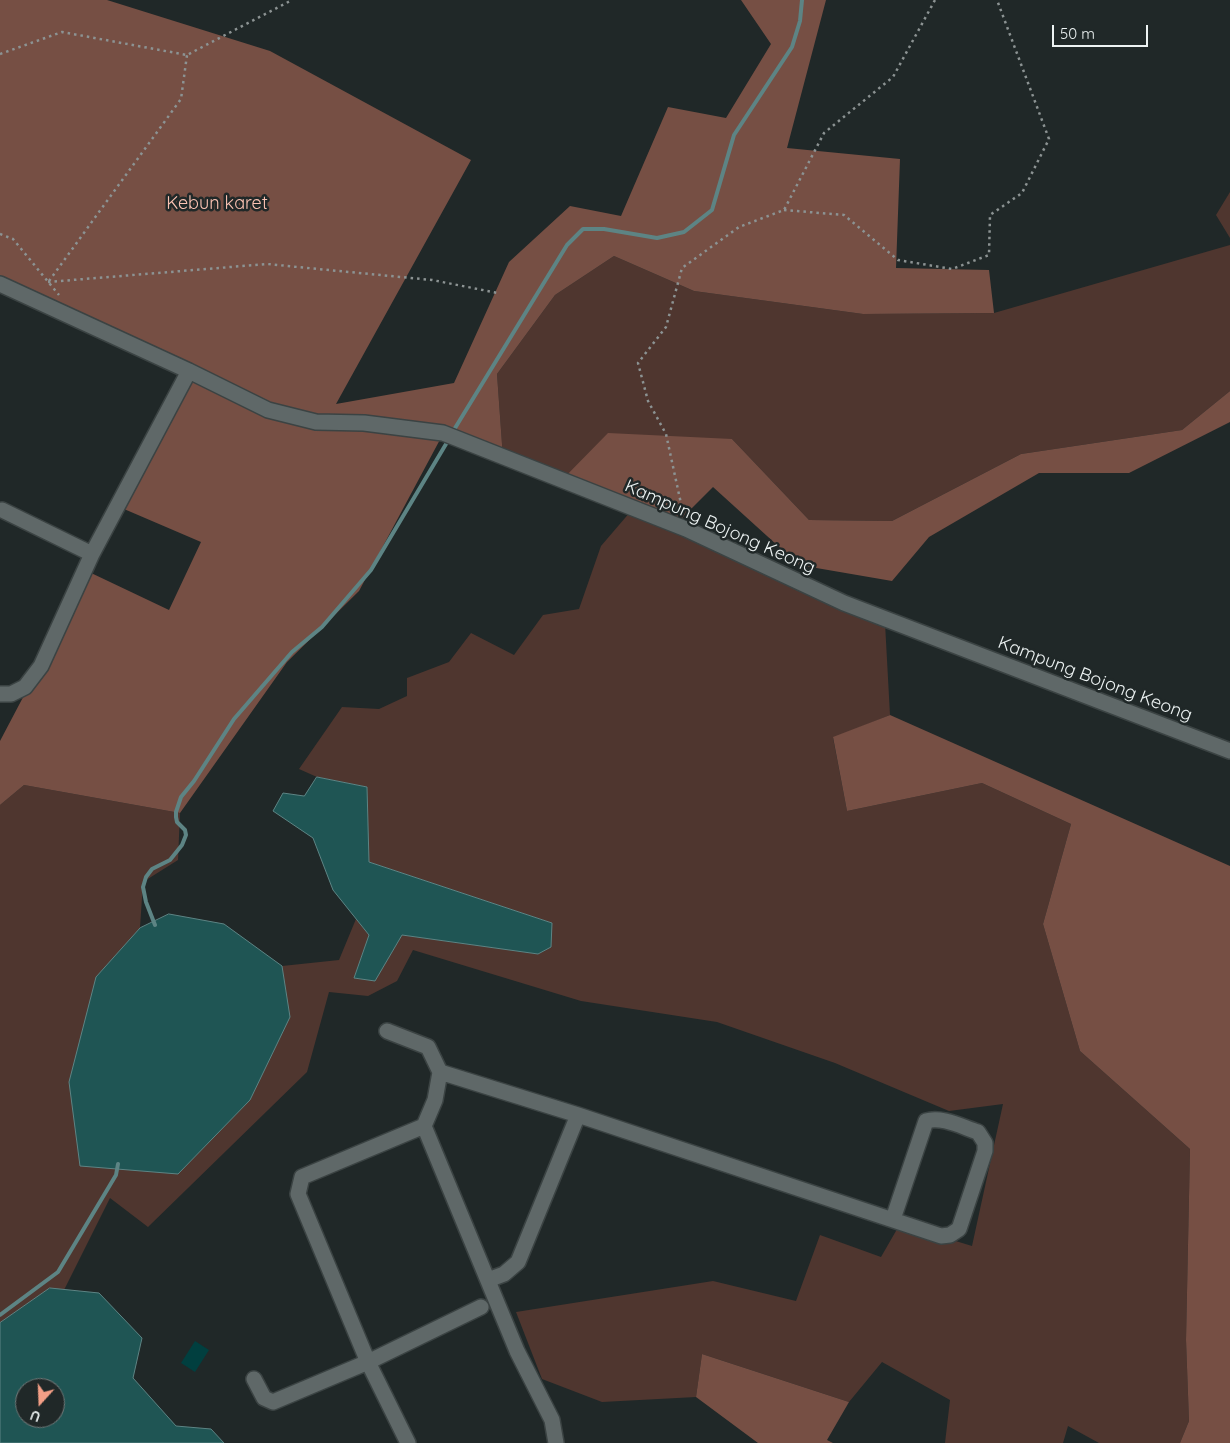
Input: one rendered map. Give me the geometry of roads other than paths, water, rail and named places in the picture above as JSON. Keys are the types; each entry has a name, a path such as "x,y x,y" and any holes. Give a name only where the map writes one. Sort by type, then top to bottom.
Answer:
{"street":[{"name":"Kampung Bojong Keong","path":"0,284 189,371 268,410 316,422 364,423 443,433 686,529 844,602 1230,752"},
{"path":"0,694 11,694 25,687 40,666 92,554 189,371"},
{"path":"2,510 92,554"},
{"path":"387,1031 428,1047 440,1072 434,1100 424,1126 508,1330 552,1420 556,1443"},
{"path":"440,1072 895,1213 941,1236 950,1235 959,1229 985,1151 984,1143 978,1132 934,1118 926,1121 895,1213"},
{"path":"488,1280 504,1274 518,1262 578,1115"},
{"path":"408,1443 368,1362 298,1194 302,1177 424,1126"},
{"path":"254,1379 264,1398 273,1402 368,1362 481,1307"}],"water":[{"path":"317,777 367,787 369,862 552,923 551,947 538,954 402,935 375,981 354,978 369,935 333,890 313,838 273,811 283,793 304,796"},
{"path":"169,914 224,924 282,966 290,1017 250,1100 178,1174 80,1166 69,1082 96,977 140,928"},
{"path":"50,1288 99,1293 142,1338 133,1378 176,1426 211,1429 224,1443 0,1443 0,1323"}],"waterway":[{"path":"452,433 567,245 583,229 604,229 657,238 684,232 712,210 734,135 792,47 800,21 802,0"},
{"path":"155,925 146,902 143,887 146,877 152,869 170,860 182,845 186,835 185,830 177,822 176,817 181,797 194,781 234,719 292,652 322,627 371,570 449,439"},
{"path":"0,1315 58,1272 116,1175 118,1164"}],"park label":[{"name":"Kebun karet","path":"217,204"}]}
